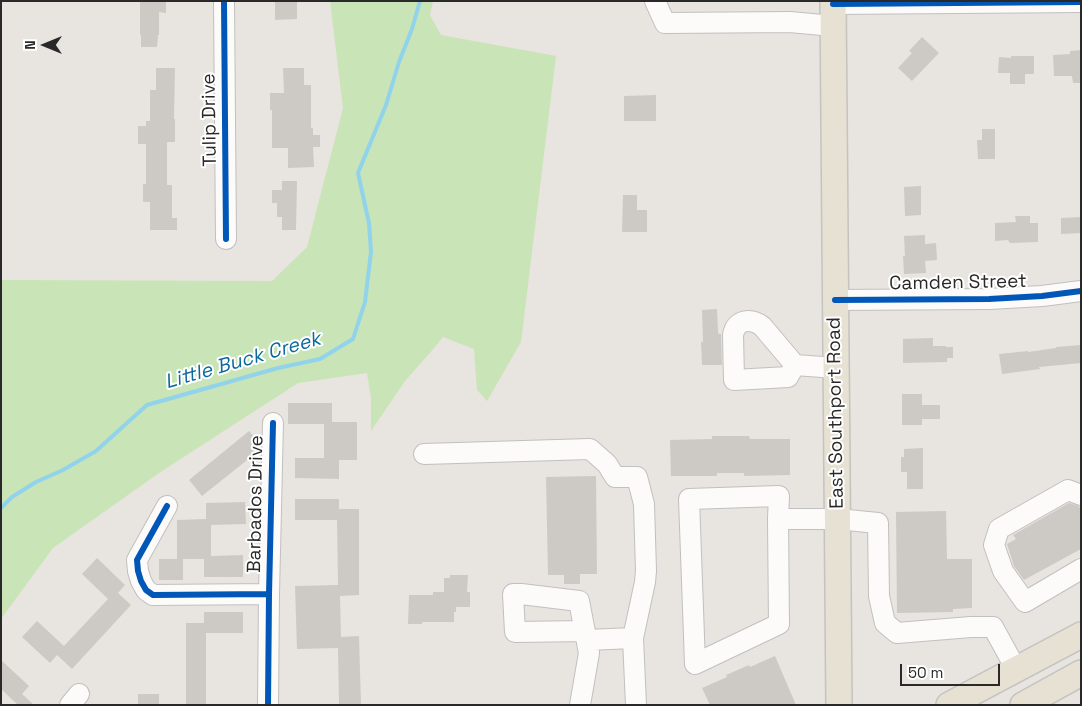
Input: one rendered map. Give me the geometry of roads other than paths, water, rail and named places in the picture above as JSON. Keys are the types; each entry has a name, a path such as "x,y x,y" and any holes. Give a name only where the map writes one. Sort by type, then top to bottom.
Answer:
{"main road":[{"name":"East Southport Road","path":"833,10 839,705"},
{"path":"949,705 1081,635"},
{"path":"1023,705 1081,673"}],"street":[{"name":"Tulip Drive","path":"224,1 226,239"},
{"path":"655,1 665,23 790,22 833,10 1081,2"},
{"name":"Camden Street","path":"835,300 989,299 1042,296 1081,291"},
{"path":"795,366 836,368"},
{"name":"Barbados Drive","path":"268,705 273,423"},
{"path":"424,454 590,449 607,464 615,476 637,476 644,504 646,571 633,638 636,705"},
{"path":"1081,495 1068,490 1016,519 999,529 994,545 1003,571 1024,602 1081,569"},
{"path":"779,496 778,520 779,624 695,664 689,499 779,496"},
{"path":"167,506 137,560 138,571 146,590 153,595 269,594"},
{"path":"778,520 837,519 878,523 879,596 885,623 897,633 993,627 1016,669"},
{"path":"580,705 589,653 586,636 580,601 513,594 515,632 586,636 633,638"}],"waterway":[{"name":"Little Buck Creek","path":"1,508 12,497 36,482 63,470 96,451 147,405 278,368 320,359 353,339 365,302 371,252 369,223 358,173 386,105 420,1"}]}
